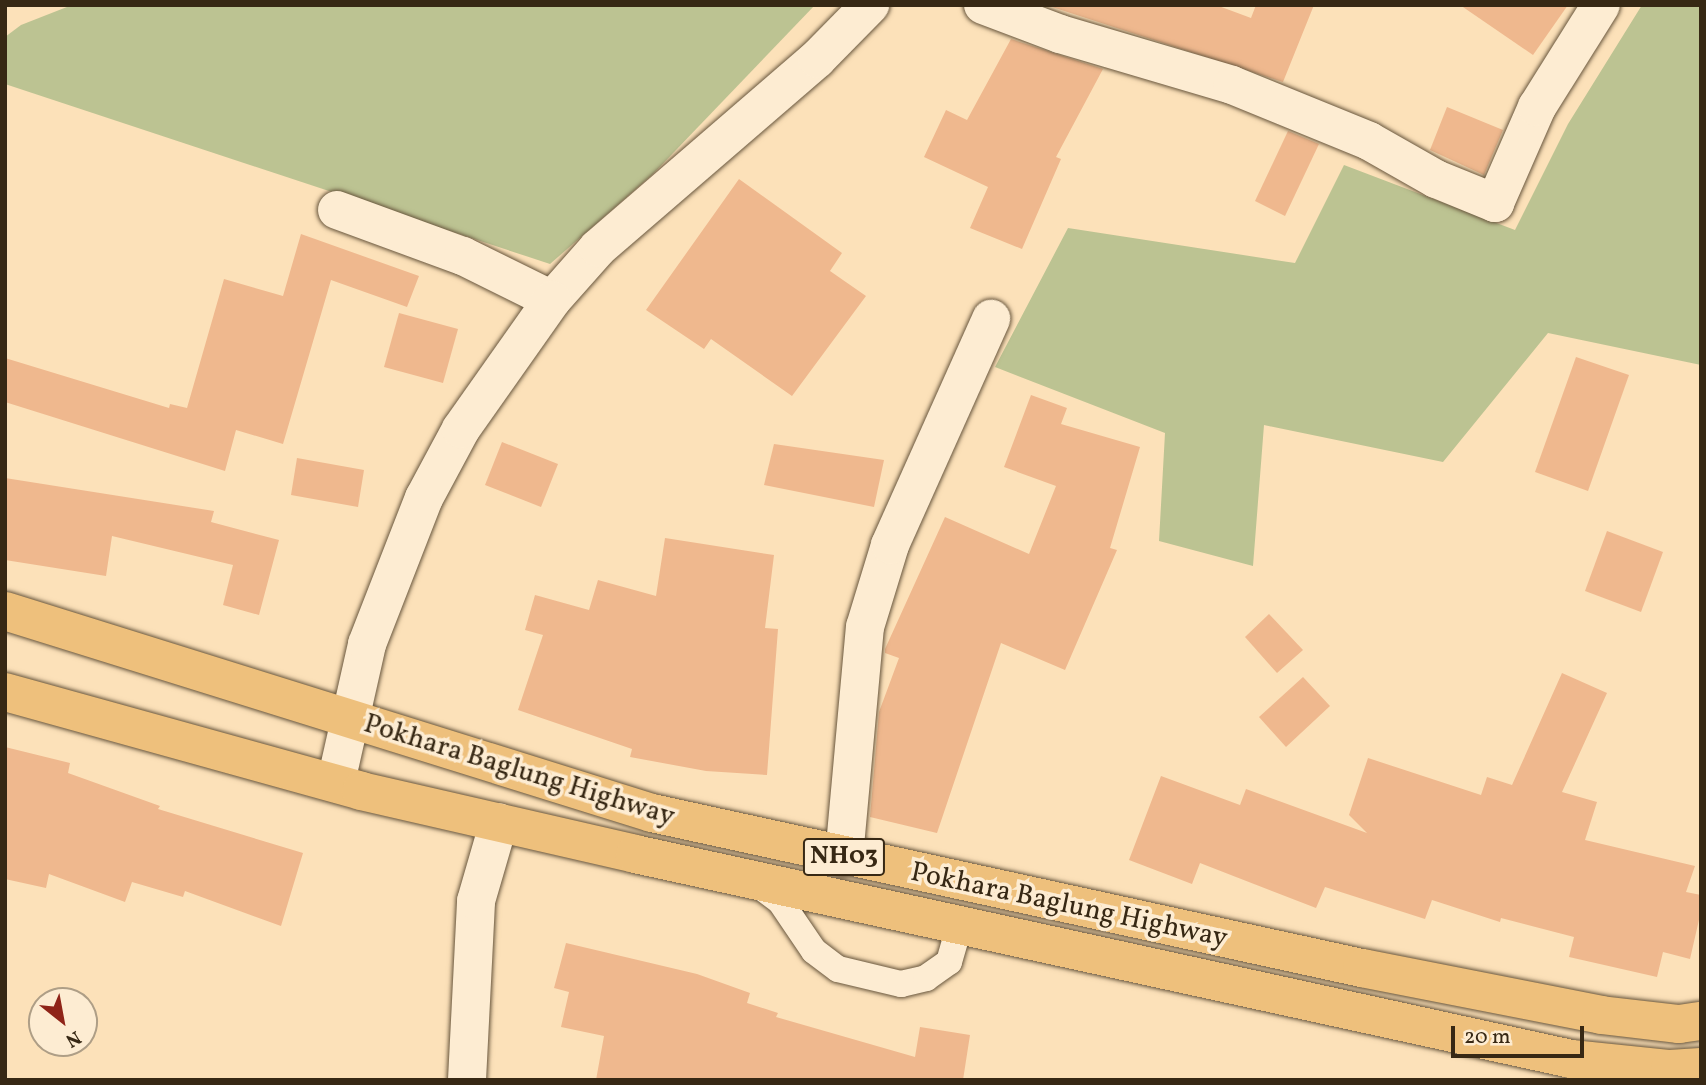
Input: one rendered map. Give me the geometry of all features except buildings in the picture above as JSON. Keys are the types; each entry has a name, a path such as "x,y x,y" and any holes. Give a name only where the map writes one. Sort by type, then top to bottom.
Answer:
{"highway":[{"name":"Pokhara Baglung Highway","path":"5,611 347,720 652,813 844,857 1601,1015 1699,1018"},
{"name":"Pokhara Baglung Highway","path":"5,692 336,782 752,880 1571,1059 1658,1068 1701,1067"}],"street":[{"path":"336,782 347,720 367,644 424,498 461,429 552,300 598,248 807,68 870,5"},
{"path":"983,5 1060,34 1232,85 1369,141 1436,179 1495,203 1537,107 1601,5"},
{"path":"338,210 463,256 552,300"},
{"path":"844,857 865,627 890,545 991,319"},
{"path":"467,1080 476,901 499,822"}],"lane":[{"path":"752,880 780,901 814,951 838,969 901,984 926,978 949,962 960,924"}],"green space":[{"path":"72,5 815,5 653,174 550,264 5,84 5,37 21,25"},
{"path":"1642,5 1701,5 1701,365 1548,333 1443,462 1264,425 1253,566 1159,541 1165,433 995,367 1068,228 1295,263 1344,165 1515,230 1568,124"}]}
